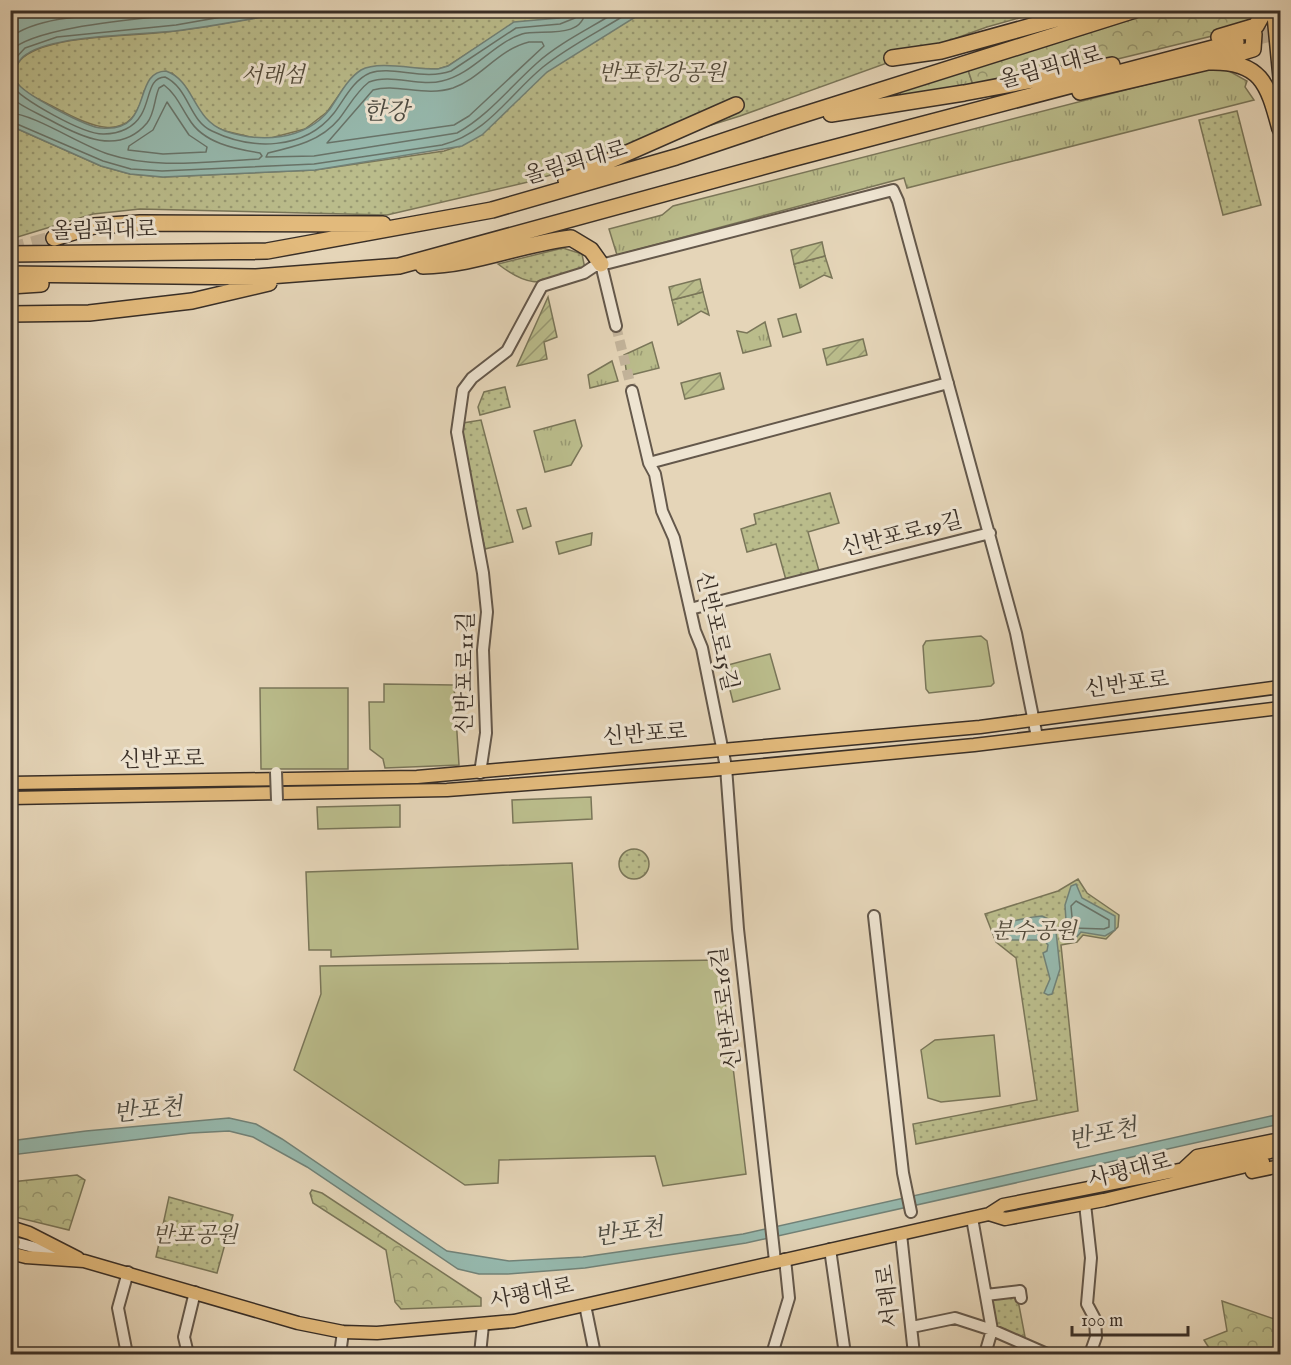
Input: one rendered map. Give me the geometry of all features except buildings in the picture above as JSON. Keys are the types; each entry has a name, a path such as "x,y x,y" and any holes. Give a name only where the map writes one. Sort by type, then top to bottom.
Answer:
{"highway":[{"path":"892,58 941,51 1089,10"},
{"path":"1022,30 1123,10"},
{"name":"올림픽대로","path":"10,254 267,251 482,212 676,157 1135,10"},
{"path":"1237,37 1256,26 1265,10"},
{"path":"1274,10 1281,19"},
{"path":"780,122 964,93 1100,68 1237,37 1252,31 1256,40 1254,49 1095,91 1029,98"},
{"name":"올림픽대로","path":"10,285 212,278 399,266 791,159 1029,98 1237,37"},
{"path":"1208,62 1236,64 1258,75 1270,90 1281,129"},
{"path":"482,212 598,168 736,105"},
{"path":"54,238 94,226 140,223 413,225"},
{"path":"399,266 452,266 539,243 571,238 591,250 601,264"},
{"path":"10,314 89,313 192,301 314,273"},
{"name":"올림픽대로","path":"10,274 212,278"}],"main road":[{"path":"1274,10 1281,83"},
{"name":"신반포로","path":"10,783 417,777 562,762 980,727 1034,718 1281,687"},
{"name":"신반포로","path":"10,798 447,790 726,767 1037,737 1281,708"},
{"path":"1182,1170 1197,1156 1281,1139"},
{"name":"사평대로","path":"12,1245 26,1257 84,1261 298,1323 343,1332 377,1333 514,1321 989,1214 1003,1205 1281,1150"},
{"path":"1202,1175 1281,1158"},
{"name":"사평대로","path":"989,1214 1005,1219 1085,1204 1202,1175 1215,1180 1281,1166"},
{"name":"사평대로","path":"10,1227 29,1233 84,1261"}],"street":[{"name":"신반포로11길","path":"480,772 486,733 483,650 487,612 471,501 459,453 457,432 463,390 472,378 507,351 542,286 601,264 893,190 948,383"},
{"path":"601,264 616,326"},
{"path":"649,463 948,383 990,533"},
{"name":"신반포로15길","path":"632,391 649,463 655,474 662,511 668,523 702,648 722,749"},
{"name":"신반포로19길","path":"690,609 990,533 1016,633 1037,737"},
{"name":"신반포로16길","path":"722,749 726,767 738,929 772,1238 789,1298 772,1354"},
{"path":"276,772 277,800"},
{"path":"874,916 903,1176 910,1212"},
{"path":"1085,1204 1091,1249 1087,1304 1095,1318 1096,1337 1090,1354"},
{"path":"972,1218 992,1330 985,1354"},
{"name":"서래로","path":"901,1234 914,1354"},
{"path":"830,1249 845,1354"},
{"path":"127,1354 118,1308 128,1272"},
{"path":"986,1295 1020,1291 1021,1298"},
{"path":"188,1354 183,1336 195,1292"},
{"path":"585,1305 596,1354"},
{"path":"912,1326 955,1318 992,1330 1043,1354"},
{"path":"480,1354 483,1325"},
{"path":"340,1354 343,1332"}],"green space":[{"name":"서래섬","path":"296,11 577,11 560,18 514,23 448,66 438,69 405,68 344,88 327,112 305,129 263,140 225,131 211,125 201,114 187,89 172,73 144,91 138,109 130,120 119,126 107,127 80,120 38,99 25,91 15,79 16,68 21,59 53,44 87,38 161,33"},
{"name":"반포한강공원","path":"645,11 1044,11 987,27 740,116 528,182 387,215 140,209 93,214 11,239 11,126 101,166 130,174 163,177 315,170 444,151 475,138 548,71 583,47"},
{"path":"1158,11 1261,11 1241,29 1060,73 973,85 968,70"},
{"path":"1211,68 1229,71 1247,81 1245,87 1254,100 907,188 904,178 617,255 609,229 662,215 673,206"},
{"path":"968,70 973,85 901,96 900,92"},
{"path":"1237,111 1261,205 1223,215 1199,120"},
{"path":"822,242 825,256 794,264 791,250"},
{"path":"563,248 582,254 585,269 540,282 521,279 498,264"},
{"path":"825,256 832,278 824,275 800,288 794,264"},
{"path":"700,279 703,292 672,300 669,287"},
{"path":"703,292 709,315 701,311 678,325 672,300"},
{"path":"548,297 557,337 544,342 547,359 517,366"},
{"path":"796,314 801,332 783,337 778,319"},
{"path":"765,322 771,346 743,353 737,331 747,333"},
{"path":"863,339 867,355 827,365 823,349"},
{"path":"652,342 659,368 627,376 624,355"},
{"path":"612,361 618,381 590,388 588,375"},
{"path":"720,373 724,389 685,399 681,383"},
{"path":"505,387 510,407 480,415 478,407 484,392"},
{"path":"481,420 513,542 485,549 461,449 463,423"},
{"path":"575,420 582,446 571,465 545,472 534,431"},
{"path":"830,493 839,523 808,532 819,571 786,580 776,544 747,552 741,529 756,524 754,514"},
{"path":"526,508 531,526 523,529 517,510"},
{"path":"592,533 591,545 559,554 556,542"},
{"path":"981,636 987,641 994,683 991,686 929,693 926,689 923,646 926,641"},
{"path":"770,654 780,689 733,702 724,666"},
{"path":"384,684 454,685 459,765 385,768 383,759 370,749 369,702 384,702"},
{"path":"260,688 348,688 348,769 261,769"},
{"path":"591,797 592,819 513,823 512,800"},
{"path":"400,805 400,827 318,829 317,807"},
{"path":"634,849 645,853 649,864 645,875 634,879 623,875 619,864 623,853"},
{"path":"572,863 578,949 331,957 331,950 309,950 306,872"},
{"name":"분수공원","path":"1078,879 1087,893 1119,915 1118,927 1106,939 1083,935 1077,942 1061,945 1078,1111 916,1144 913,1124 1037,1100 1016,958 996,942 985,914 1058,891"},
{"path":"720,960 746,1174 663,1186 655,1156 499,1160 498,1183 465,1185 294,1070 321,994 320,966"},
{"path":"994,1035 1000,1096 941,1102 928,1098 921,1050 935,1040"},
{"path":"77,1175 85,1180 69,1230 11,1216 11,1182"},
{"path":"312,1190 322,1193 481,1298 481,1306 401,1309 395,1302 386,1250 313,1203 310,1193"},
{"name":"반포공원","path":"169,1197 233,1215 217,1273 156,1257"},
{"path":"1017,1295 1026,1342 995,1328 990,1298"},
{"path":"1222,1301 1280,1321 1280,1354 1232,1354 1211,1351 1204,1340 1227,1331"}],"water":[{"name":"한강","path":"11,10 296,11 190,29 77,39 57,43 27,54 21,59 16,69 16,81 30,93 70,116 102,128 119,127 129,121 136,112 149,81 155,74 166,71 183,83 199,109 214,125 239,135 267,138 295,133 320,120 352,78 361,70 369,67 438,69 448,66 514,22 559,18 577,11 645,11 547,72 482,135 462,146 315,170 163,177 130,174 101,166 11,126"},
{"path":"1076,884 1082,898 1115,916 1115,930 1105,936 1081,932 1074,940 1067,937 1065,905 1071,886"},
{"path":"1042,916 1055,922 1060,969 1052,994 1048,995 1044,993 1050,979 1043,953 1047,951 1048,945 1044,940 1006,940 1000,933 998,923"},
{"name":"반포천","path":"1280,1114 1280,1124 746,1243 585,1268 508,1274 479,1274 458,1269 307,1167 253,1137 229,1131 191,1133 11,1155 10,1141 86,1131 229,1118 256,1124 282,1139 447,1251 509,1261 583,1257 743,1234"}],"tunnel":[{"path":"1236,42 1280,32"},
{"path":"10,250 54,238"},
{"path":"616,326 632,391"}]}
